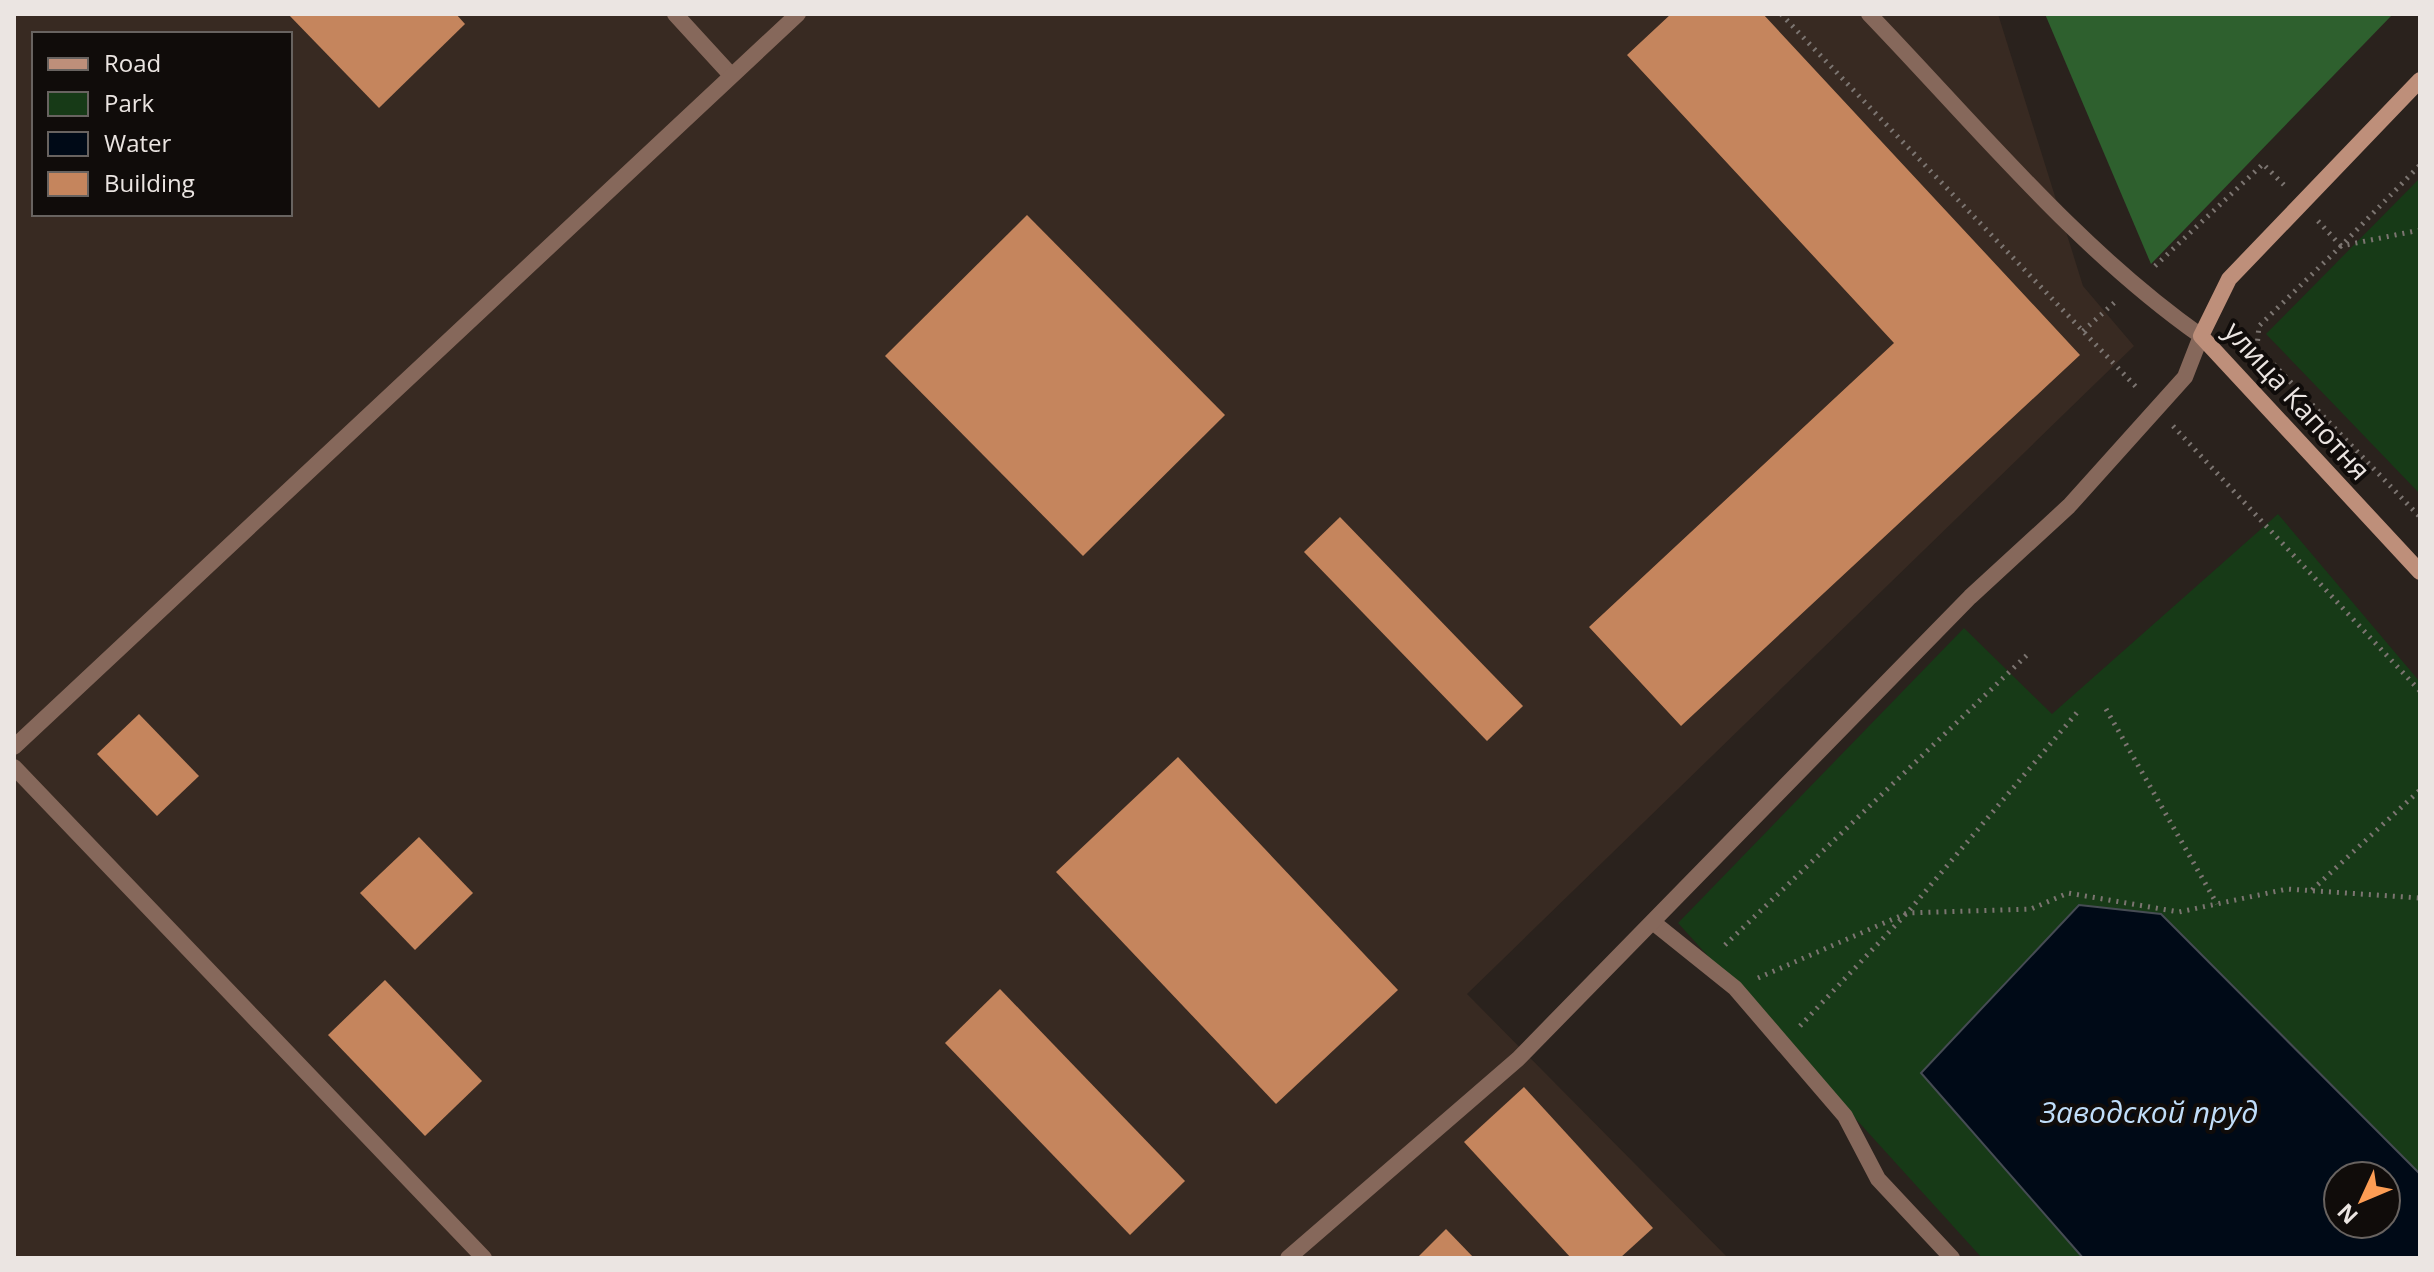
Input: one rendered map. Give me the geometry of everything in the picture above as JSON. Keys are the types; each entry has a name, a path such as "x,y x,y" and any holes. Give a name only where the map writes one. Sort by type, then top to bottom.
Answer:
{"main road":[{"name":"улица Капотня","path":"2420,80 2229,279 2201,336 2420,572"}],"lane":[{"path":"675,14 730,74"},
{"path":"14,747 730,74 798,14"},
{"path":"1288,1258 1518,1059 1970,597 2069,506 2185,377 2201,336 2168,313 2061,214 1869,14"},
{"path":"14,767 484,1258"},
{"path":"1654,923 1735,988 1845,1116 1878,1179 1952,1258"}],"path":[{"path":"1781,14 2420,691"},
{"path":"2420,230 2341,246 2259,326 2257,347 2420,517"},
{"path":"1707,963 2027,655"},
{"path":"1783,1044 1907,913 2080,709"},
{"path":"2106,709 2217,904"},
{"path":"2311,891 2420,790"},
{"path":"1735,988 1907,913 2031,909 2068,893 2179,912 2287,889 2420,898"}],"shaded area":[{"path":"14,14 1998,14 2083,286 2134,346 1467,994 1728,1258 14,1258"}],"green space":[{"path":"2045,14 2393,14 2151,264"},
{"path":"2420,178 2420,494 2266,334"},
{"path":"2278,514 2420,682 2420,1258 1982,1258 1678,923 1964,628 2052,714"}],"water":[{"name":"Заводской пруд","path":"2079,905 2161,914 2420,1174 2420,1258 2083,1258 1921,1073"}],"building":[{"path":"288,14 456,14 465,24 379,108"},
{"path":"1671,14 1763,14 2080,355 1681,726 1589,627 1894,343 1627,55"},
{"path":"1027,215 1225,415 1083,556 885,356"},
{"path":"1340,517 1523,706 1487,741 1304,552"},
{"path":"139,714 199,776 157,816 97,754"},
{"path":"1178,757 1398,990 1276,1104 1056,872"},
{"path":"419,837 473,893 415,950 360,893"},
{"path":"385,980 482,1081 425,1136 328,1035"},
{"path":"1000,989 1185,1181 1130,1235 945,1043"},
{"path":"1524,1087 1653,1228 1620,1258 1571,1258 1464,1142"},
{"path":"1446,1229 1474,1258 1417,1258"}]}
